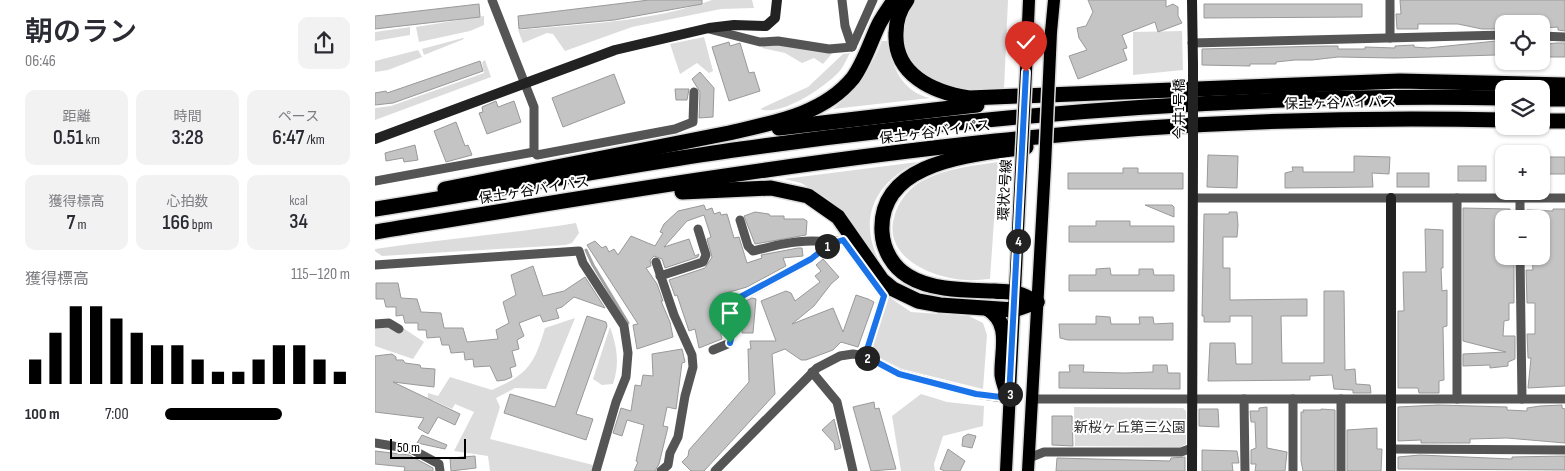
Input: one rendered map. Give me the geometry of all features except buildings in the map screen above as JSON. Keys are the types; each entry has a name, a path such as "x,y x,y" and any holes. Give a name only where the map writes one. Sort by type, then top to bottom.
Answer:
{"highway":[{"path":"375,209 461,184 689,141 773,123 806,112 826,101 844,87 854,76 871,45 888,0"},
{"path":"882,18 894,0"},
{"path":"907,0 896,26 895,40 900,57 907,70 917,80 948,95 990,98 1400,81 1565,85"},
{"path":"689,141 981,104 1156,90"},
{"name":"保土ヶ谷バイパス","path":"375,209 738,149 985,118 1156,106 1318,98 1400,96 1495,98"},
{"path":"1550,99 1565,99"},
{"name":"保土ヶ谷バイパス","path":"375,232 740,173 997,141 1158,127 1313,119 1495,120"},
{"path":"1550,121 1565,122"},
{"path":"1037,302 1015,293 953,289 928,284 909,277 897,267 888,254 883,239 882,226 887,204 900,184 912,174 930,166 968,157 1158,127"},
{"path":"540,206 715,189 771,188 791,191 808,196 838,217 882,280 904,296 940,305 988,309 1014,310 1037,302"},
{"path":"988,309 999,319 1003,327 1002,377 1009,398"}],"main road":[{"name":"環状2号線","path":"1006,471 1029,0"},
{"path":"1028,465 1053,0"}],"street":[{"path":"492,0 534,108 534,152 537,156 675,129 693,122 694,92"},
{"path":"375,139 615,50 709,28 734,25 767,26 775,18 777,0"},
{"path":"842,0 845,26 852,47"},
{"path":"852,47 873,0"},
{"name":"今井1号橋","path":"1192,0 1194,399 1192,471"},
{"path":"1390,0 1390,38"},
{"path":"709,28 760,42 778,41 829,49 852,47"},
{"path":"1192,43 1495,35"},
{"path":"1550,36 1565,37"},
{"path":"375,181 534,152"},
{"path":"1193,198 1495,198"},
{"path":"1391,198 1391,471"},
{"path":"1457,198 1457,399"},
{"path":"1550,198 1565,198"},
{"path":"740,220 748,246 753,251 783,243 813,241 830,244"},
{"path":"661,276 703,262 706,255 698,229"},
{"path":"713,350 730,343 732,335 731,302 811,259 830,244 843,240 884,296 865,356"},
{"path":"375,265 579,251 583,263 623,326 628,353 626,377 616,402 596,471"},
{"path":"656,262 674,315 694,354 678,437 670,453 668,465 661,471"},
{"path":"1520,265 1522,399"},
{"path":"375,324 389,323 399,329"},
{"path":"715,471 812,372 841,356 853,354 865,356 899,374 915,379 976,394 1009,398"},
{"path":"812,372 837,402 853,471"},
{"path":"1031,399 1565,399"},
{"path":"1244,399 1245,471"},
{"path":"1293,399 1293,471"},
{"path":"1341,399 1341,471"},
{"path":"375,443 411,449 439,464 440,471"},
{"path":"1028,465 1044,452 1181,452 1192,448"},
{"path":"1391,449 1565,450"}],"green space":[{"path":"712,0 752,0 754,8 721,9 632,27 565,51 553,34 547,33 523,43 518,30 641,18"},
{"path":"915,0 1008,0 1004,89 957,88 942,84 920,70 906,49 904,36 904,24 908,11"},
{"path":"484,16 484,25 470,31 419,42 416,27"},
{"path":"410,27 410,35 375,41 375,32"},
{"path":"1182,31 1183,70 1133,75 1133,32"},
{"path":"704,37 713,71 709,73 697,63 680,74 670,44"},
{"path":"464,39 424,55 422,49"},
{"path":"882,41 887,41 895,68 905,84 920,95 930,98 833,109 850,94 862,78 873,61"},
{"path":"763,43 835,50 823,64 814,58 802,63 785,53 762,48"},
{"path":"418,50 422,57 388,70 375,72 375,61"},
{"path":"850,53 838,73 801,100 779,109 760,109 808,87 843,54"},
{"path":"485,60 491,77 375,120 375,108 391,106 484,73 482,62"},
{"path":"918,162 887,183 877,197 872,211 870,226 872,243 878,260 889,277 887,278 845,216 828,199 801,183 784,179"},
{"path":"998,162 990,279 970,280 940,276 914,264 904,255 896,244 893,232 894,218 897,208 909,191 917,184 936,175"},
{"path":"576,223 579,233 572,243 565,245 382,256 375,251 375,249 400,245"},
{"path":"889,297 911,312 969,316 983,323 987,335 983,389 902,369 874,355 871,351"},
{"path":"575,318 546,389 515,388 496,398 500,407 490,439 593,465 591,471 490,471 488,456 454,451 474,412 455,404 452,409 433,400 427,405 428,393 438,396 450,377 492,390 514,379 533,360 545,328"},
{"path":"391,320 424,342 413,359 375,346 375,321"},
{"path":"610,327 616,348 617,362 613,384 602,385 593,379"},
{"path":"921,394 947,402 984,406 983,426 943,436 934,464 935,471 901,471 892,416"},
{"name":"新桜ヶ丘第三公園","path":"1074,407 1183,408 1186,411 1186,444 1181,447 1075,446"}],"waterway":[{"path":"586,250 628,323"}],"route":[{"path":"730,343 732,335 731,302 771,283 811,259 830,244 843,240 872,283 884,296 865,356 899,374 929,383 976,394 1009,398 1026,72"}]}
